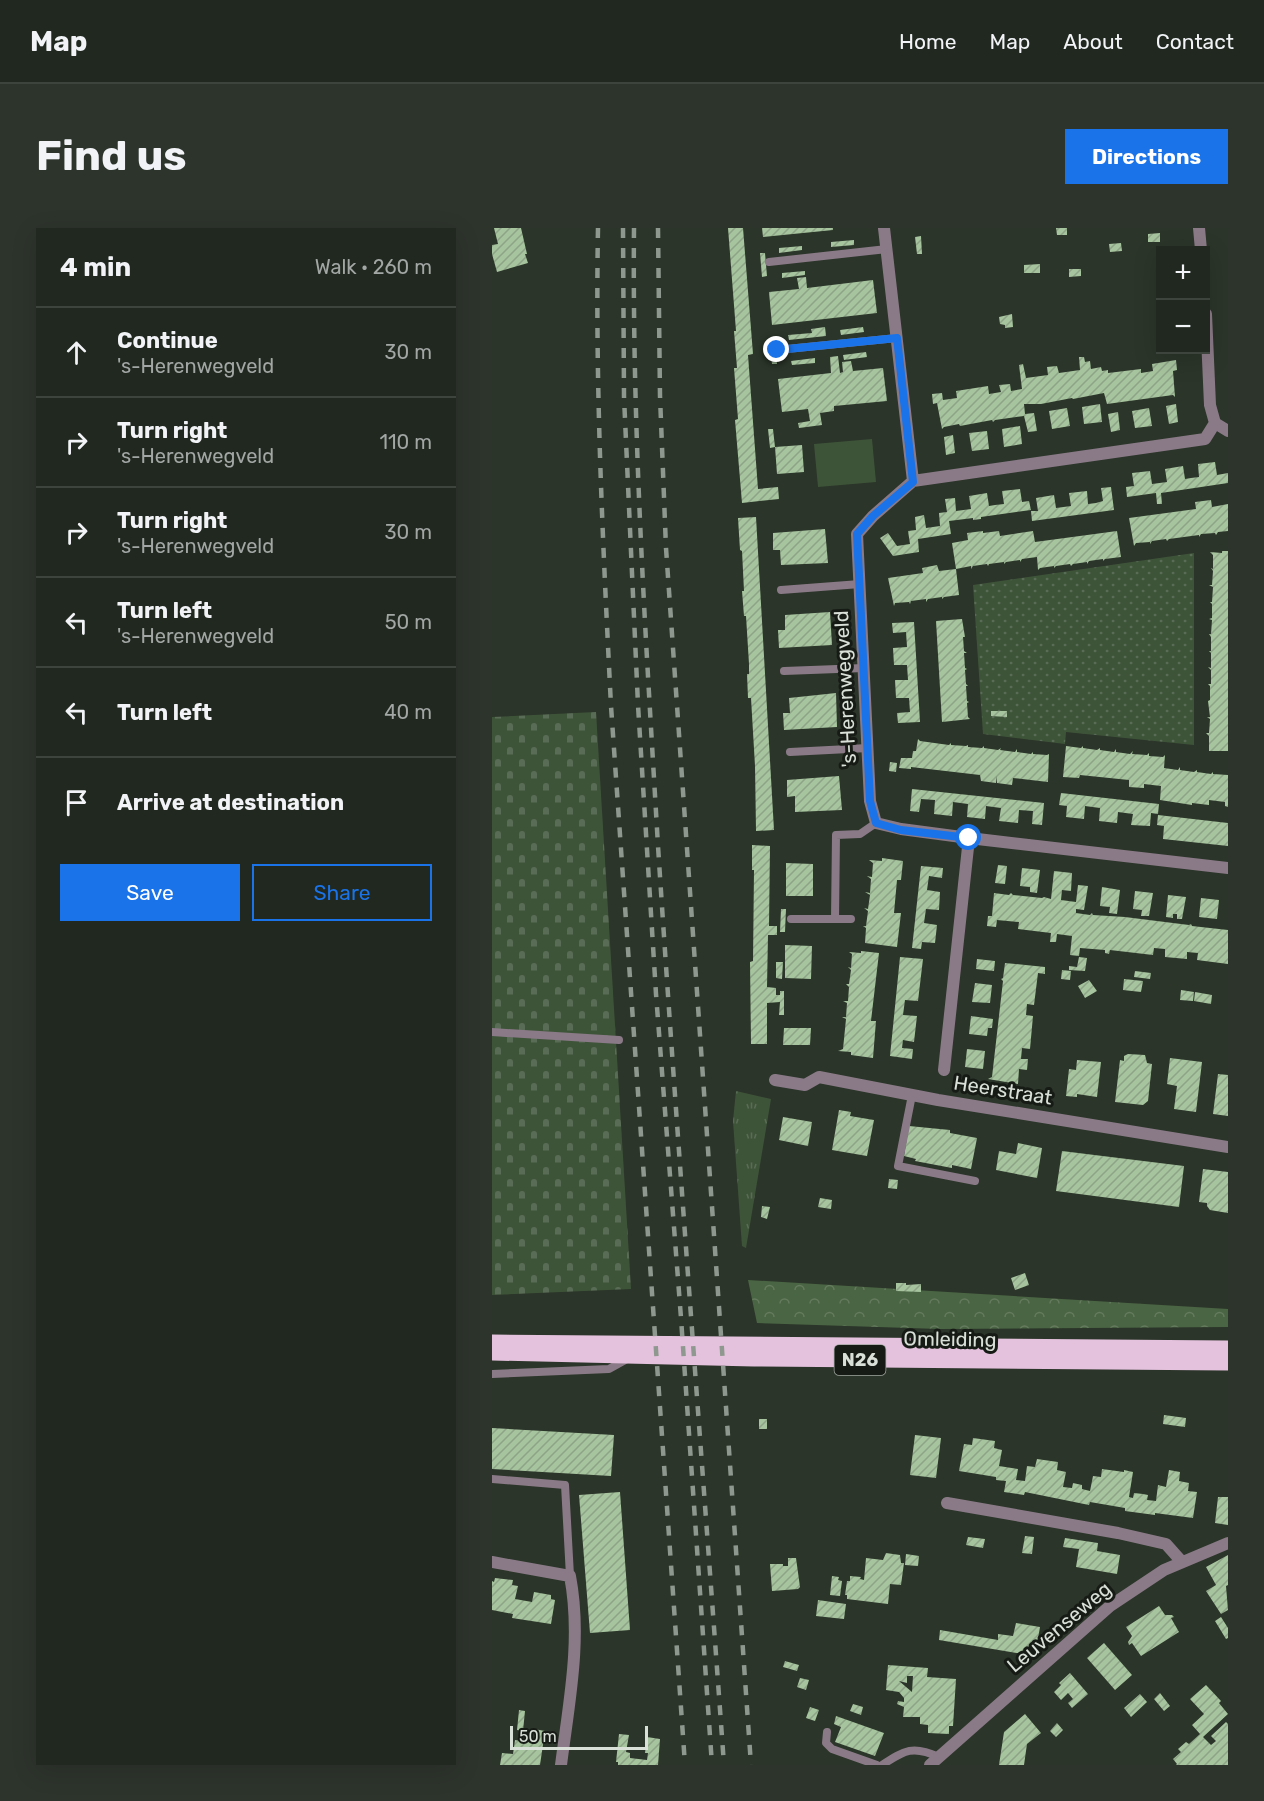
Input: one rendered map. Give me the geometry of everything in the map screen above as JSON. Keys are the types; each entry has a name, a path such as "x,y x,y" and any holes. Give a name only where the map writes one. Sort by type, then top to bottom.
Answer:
{"main road":[{"name":"Omleiding","path":"492,1342 1228,1348"},
{"name":"Omleiding","path":"492,1353 1228,1363"}],"street":[{"path":"884,228 913,482 1205,439 1215,423"},
{"path":"1199,228 1201,246"},
{"path":"1208,354 1210,405 1215,423 1228,431"},
{"name":"'s-Herenwegveld","path":"876,823 870,801 857,534 873,516 913,482"},
{"path":"876,823 901,830 1228,868"},
{"path":"944,1070 969,838"},
{"name":"Heerstraat","path":"776,1080 805,1085 819,1077 912,1095 1228,1147"},
{"path":"947,1503 1118,1533 1166,1544 1182,1562"},
{"name":"Leuvenseweg","path":"935,1761 1110,1606 1164,1570 1228,1543"},
{"path":"492,1562 570,1576 575,1600 576,1646 561,1765"}],"lane":[{"path":"769,262 887,249"},
{"path":"777,350 897,338"},
{"path":"781,590 860,584"},
{"path":"784,671 864,668"},
{"path":"790,752 868,748"},
{"path":"835,919 836,835 860,834 876,823"},
{"path":"791,919 851,919"},
{"path":"492,1032 619,1041"},
{"path":"912,1095 898,1166 975,1181"},
{"path":"492,1374 609,1369 634,1356"},
{"path":"492,1479 565,1485 570,1576"},
{"path":"827,1732 826,1743 832,1749 877,1765"},
{"path":"882,1765 902,1751 911,1750 924,1750 935,1761"}],"green space":[{"path":"872,439 876,482 818,487 814,444"},
{"path":"1194,553 1194,745 1066,732 1065,744 983,734 973,585"},
{"path":"596,712 631,1289 492,1295 492,717"},
{"path":"736,1091 771,1099 746,1248 742,1246 733,1121"},
{"path":"748,1280 1228,1309 1228,1327 940,1329 757,1323"}],"building":[{"path":"494,228 521,228 528,263 497,272 492,254 492,245 498,244"},
{"path":"728,228 743,228 753,354 748,355 758,489 778,487 779,499 742,503 735,420 738,419 734,368 737,368 734,331 736,331"},
{"path":"762,228 833,228 833,230 763,237"},
{"path":"1056,228 1067,228 1067,235 1057,235"},
{"path":"1160,233 1160,242 1148,242 1148,234"},
{"path":"921,236 922,254 917,254 915,237"},
{"path":"854,240 854,245 831,247 831,242"},
{"path":"1121,243 1122,251 1110,252 1109,244"},
{"path":"802,246 802,250 779,253 779,248"},
{"path":"760,253 765,253 767,276 762,277"},
{"path":"1040,264 1040,273 1024,273 1024,265"},
{"path":"1069,269 1081,269 1081,276 1069,277"},
{"path":"805,271 805,275 782,278 782,273"},
{"path":"806,277 807,288 873,280 877,313 772,325 769,292 799,289 797,278"},
{"path":"1012,314 1013,327 1005,328 1005,325 1000,324 999,317"},
{"path":"825,327 826,336 789,340 788,335 812,333 811,329"},
{"path":"863,327 864,332 841,335 840,330"},
{"path":"774,340 777,364 772,364 769,341"},
{"path":"866,352 867,357 844,360 843,355"},
{"path":"838,356 840,373 843,372 842,362 851,361 853,371 883,368 887,401 834,406 834,411 820,413 822,425 799,428 798,423 810,421 808,409 782,412 778,379 831,373 830,357"},
{"path":"1079,357 1084,357 1085,362 1090,361 1091,369 1101,367 1102,371 1108,370 1108,373 1141,369 1141,373 1153,371 1152,364 1176,360 1177,370 1173,371 1175,397 1173,395 1107,404 1104,393 1041,404 1024,404 1025,414 1034,413 1037,431 1028,432 1024,416 993,422 992,420 960,426 959,424 942,429 937,403 933,404 932,394 942,393 943,400 957,398 956,391 988,386 989,394 1001,392 999,385 1010,384 1011,391 1022,389 1019,365 1023,364 1026,378 1048,375 1047,367 1057,366 1059,373 1080,370"},
{"path":"815,358 815,363 792,365 791,361"},
{"path":"1100,404 1102,422 1084,424 1082,407"},
{"path":"1176,404 1178,422 1169,424 1166,406"},
{"path":"1067,408 1070,426 1052,429 1049,411"},
{"path":"1149,408 1152,426 1135,428 1132,411"},
{"path":"1118,412 1120,430 1111,432 1108,414"},
{"path":"1020,426 1022,444 1004,447 1002,429"},
{"path":"768,429 773,429 775,447 770,448"},
{"path":"987,431 989,449 972,451 969,433"},
{"path":"953,435 955,453 946,455 944,437"},
{"path":"802,445 804,472 777,474 775,447"},
{"path":"1215,462 1217,475 1228,473 1228,483 1161,493 1162,504 1157,504 1156,493 1127,497 1126,487 1134,486 1132,473 1150,471 1152,484 1167,482 1165,469 1183,466 1185,479 1199,477 1198,464"},
{"path":"1111,487 1114,510 1032,521 1031,511 1038,511 1036,498 1054,495 1056,508 1071,506 1069,493 1087,491 1088,504 1096,503 1103,501 1101,488"},
{"path":"1020,489 1022,502 1029,501 1031,510 981,517 981,519 949,521 951,534 918,539 919,552 893,556 880,538 888,533 897,546 910,544 908,531 916,530 915,517 924,515 926,528 940,526 939,513 947,512 945,499 955,498 956,511 971,509 969,496 987,493 989,506 1004,504 1002,491"},
{"path":"1211,500 1212,507 1228,504 1228,531 1218,532 1216,535 1215,533 1201,534 1199,537 1199,535 1167,541 1166,539 1152,541 1150,544 1150,542 1136,543 1134,546 1129,518 1196,509 1195,502"},
{"path":"756,517 774,830 756,831 755,766 751,698 748,698 749,664 738,518"},
{"path":"825,529 828,563 781,565 780,550 773,550 773,533"},
{"path":"983,531 983,533 999,531 1000,536 1033,531 1035,542 1117,531 1121,557 1038,570 1037,557 1022,559 1020,562 1020,560 1004,564 1004,562 988,566 987,564 973,566 971,569 971,566 956,569 952,543 968,540 967,533"},
{"path":"1222,551 1228,551 1228,751 1209,751 1209,736 1206,733 1209,733 1210,719 1207,717 1210,717 1208,701 1210,700 1210,686 1208,684 1211,684 1211,670 1208,667 1211,668 1209,651 1211,651 1211,637 1209,634 1211,634 1212,620 1209,619 1212,618 1210,602 1212,602 1213,587 1209,585 1212,585 1213,571 1211,568 1213,569 1213,555 1210,552 1222,553"},
{"path":"937,565 939,571 956,569 959,595 928,599 926,602 926,599 911,601 910,604 909,602 895,603 894,606 888,578 923,573 922,568"},
{"path":"830,612 832,645 779,648 778,630 785,630 785,615"},
{"path":"962,619 965,637 963,637 964,651 967,653 964,653 967,669 965,670 968,686 966,686 969,702 967,703 968,717 970,719 942,722 936,621"},
{"path":"914,622 920,722 898,723 897,713 910,712 909,698 896,698 895,680 908,680 907,665 894,665 893,648 907,647 906,632 893,633 892,623"},
{"path":"836,693 837,727 784,730 783,713 790,713 789,698"},
{"path":"991,711 1007,711 1007,717 991,716"},
{"path":"918,739 949,745 951,743 951,745 968,745 968,747 982,748 984,746 984,748 998,750 1001,748 1000,750 1015,752 1017,749 1017,752 1049,754 1048,782 1013,778 1012,785 997,783 997,776 996,783 981,781 980,775 911,767 911,769 899,768 901,758 912,758"},
{"path":"1066,746 1081,748 1083,746 1083,748 1097,750 1100,748 1100,750 1114,752 1116,749 1116,752 1130,754 1133,751 1132,754 1147,755 1149,753 1149,756 1163,757 1165,755 1164,768 1178,770 1180,767 1180,770 1228,775 1228,807 1225,806 1225,802 1209,800 1209,805 1192,803 1192,805 1160,800 1161,786 1144,784 1144,788 1129,787 1129,780 1080,775 1079,778 1063,777"},
{"path":"890,762 897,763 896,772 889,771"},
{"path":"839,776 842,810 795,812 795,796 787,797 787,780"},
{"path":"912,789 1044,803 1042,825 1032,824 1033,811 1019,810 1018,823 999,821 1001,808 986,806 985,819 967,817 968,804 953,802 952,816 934,814 935,800 921,799 919,812 910,811"},
{"path":"1061,793 1159,804 1158,814 1151,813 1150,826 1131,825 1133,814 1118,812 1117,823 1099,821 1100,808 1085,806 1084,819 1066,817 1067,806 1059,805"},
{"path":"1158,815 1228,823 1228,846 1163,839 1164,826 1157,825"},
{"path":"752,845 770,846 769,926 777,926 777,935 768,935 767,987 776,988 776,995 784,991 784,1015 779,1015 780,1002 767,1003 767,1044 751,1044 750,962 753,961 754,870 752,870"},
{"path":"882,858 903,861 901,880 897,880 894,913 901,913 897,947 865,943 866,928 863,926 866,926 868,911 864,908 868,909 870,895 865,892 870,893 871,879 867,876 872,877 873,863 869,860 882,861"},
{"path":"786,863 813,864 813,896 786,896"},
{"path":"998,865 1007,866 1005,884 995,883"},
{"path":"921,866 943,868 942,878 929,876 927,890 940,892 939,910 926,909 924,923 937,925 935,943 922,942 921,949 912,948"},
{"path":"1022,868 1040,870 1037,893 1030,892 1030,887 1020,886"},
{"path":"1054,871 1072,873 1071,891 1062,890 1061,900 1076,902 1078,885 1088,886 1084,910 1076,909 1076,913 1191,924 1192,926 1228,930 1228,964 1197,960 1198,953 1187,952 1187,959 1165,957 1165,949 1154,948 1153,955 1110,950 1109,954 1105,953 1105,950 1080,948 1079,956 1070,955 1072,936 1057,934 1056,942 1050,942 1051,933 1018,929 1019,922 997,920 996,927 987,926 988,916 992,916 994,893 1051,899"},
{"path":"1102,887 1120,890 1117,914 1109,913 1110,907 1100,906"},
{"path":"1135,891 1153,893 1149,916 1141,916 1142,910 1133,909"},
{"path":"1168,895 1186,897 1182,919 1177,919 1177,914 1173,914 1173,918 1166,917"},
{"path":"1201,898 1219,900 1217,919 1199,917"},
{"path":"781,909 786,909 785,932 780,932"},
{"path":"785,945 812,946 811,979 785,978"},
{"path":"861,951 879,953 871,1021 876,1021 873,1058 838,1051 843,1049 846,1019 842,1017 846,1017 847,1003 843,1001 848,1001 849,987 846,984 849,984 851,970 848,967 851,968 852,954 849,952 861,953"},
{"path":"900,957 923,959 918,1001 905,1000 903,1015 917,1016 914,1042 903,1040 902,1048 913,1049 912,1059 890,1056"},
{"path":"1079,957 1087,958 1085,971 1069,970 1069,966 1077,967"},
{"path":"977,959 995,961 994,971 976,969"},
{"path":"776,962 783,962 782,979 776,978"},
{"path":"1005,963 1045,967 1045,974 1038,973 1034,1005 1027,1004 1026,1015 1033,1016 1030,1049 1022,1048 1021,1059 1028,1059 1027,1070 1019,1069 1018,1084 988,1079 992,1077 1003,981 1001,979"},
{"path":"1062,970 1071,971 1070,980 1061,979"},
{"path":"1135,971 1151,973 1150,979 1134,977"},
{"path":"1124,979 1143,981 1141,992 1123,990"},
{"path":"1089,980 1097,991 1085,998 1078,986"},
{"path":"975,983 992,985 990,1003 972,1002"},
{"path":"1181,990 1194,992 1193,1001 1180,1000"},
{"path":"1195,992 1212,995 1211,1004 1194,1001"},
{"path":"971,1016 993,1019 992,1028 988,1028 987,1036 969,1034"},
{"path":"784,1028 811,1028 810,1045 783,1045"},
{"path":"967,1049 985,1051 983,1069 965,1067"},
{"path":"1128,1054 1145,1055 1147,1063 1152,1064 1148,1101 1143,1105 1115,1102 1120,1060 1124,1061 1124,1056"},
{"path":"1170,1058 1202,1062 1196,1112 1174,1109 1177,1086 1167,1084"},
{"path":"1077,1060 1101,1062 1097,1097 1077,1094 1077,1097 1066,1096 1069,1069 1076,1070"},
{"path":"1218,1074 1228,1075 1228,1116 1213,1114"},
{"path":"839,1110 851,1112 850,1116 874,1120 867,1156 832,1150"},
{"path":"783,1117 812,1122 808,1146 779,1140"},
{"path":"909,1126 950,1130 950,1133 977,1138 971,1169 915,1161 916,1159 904,1156"},
{"path":"1018,1143 1042,1148 1037,1178 996,1170 999,1151 1016,1154"},
{"path":"1062,1151 1184,1166 1179,1207 1056,1191"},
{"path":"1203,1169 1228,1172 1228,1213 1210,1210 1207,1203 1199,1202"},
{"path":"889,1179 898,1180 897,1189 888,1188"},
{"path":"820,1198 832,1200 831,1209 818,1207"},
{"path":"762,1206 770,1207 767,1219 761,1217"},
{"path":"1025,1273 1029,1285 1015,1290 1011,1278"},
{"path":"896,1283 921,1284 921,1292 896,1291"},
{"path":"1164,1415 1186,1418 1185,1427 1163,1424"},
{"path":"759,1419 767,1419 767,1429 759,1429"},
{"path":"492,1428 614,1435 611,1476 492,1469"},
{"path":"915,1435 941,1438 936,1478 910,1475"},
{"path":"973,1438 995,1441 994,1448 1002,1450 999,1466 1018,1469 1016,1480 1025,1481 1027,1466 1035,1467 1037,1459 1058,1462 1057,1470 1066,1472 1063,1487 1072,1488 1073,1483 1082,1485 1082,1489 1090,1491 1093,1476 1101,1477 1102,1469 1124,1472 1124,1470 1133,1472 1129,1497 1133,1498 1134,1493 1143,1494 1148,1495 1147,1500 1156,1501 1158,1485 1166,1487 1169,1470 1180,1472 1179,1481 1189,1483 1188,1491 1197,1492 1193,1518 1125,1511 1125,1508 1090,1502 1089,1505 1025,1492 1024,1495 1004,1492 1006,1481 996,1480 996,1477 959,1471 964,1444 972,1445"},
{"path":"620,1492 630,1630 590,1633 579,1495"},
{"path":"1218,1497 1228,1497 1228,1525 1215,1523"},
{"path":"1025,1536 1034,1537 1032,1554 1022,1553"},
{"path":"968,1537 985,1539 983,1548 966,1545"},
{"path":"1065,1538 1098,1543 1097,1551 1120,1555 1117,1574 1076,1567 1079,1549 1063,1547"},
{"path":"886,1553 900,1555 901,1563 904,1563 901,1585 890,1584 888,1604 847,1599 845,1595 850,1576 861,1577 860,1579 864,1580 866,1558 883,1560"},
{"path":"906,1554 919,1556 918,1566 905,1565"},
{"path":"1228,1555 1228,1585 1226,1586 1228,1610 1221,1614 1206,1591 1216,1585 1206,1567"},
{"path":"788,1558 796,1558 800,1587 772,1591 770,1564 788,1566"},
{"path":"832,1576 839,1577 838,1580 842,1581 840,1596 830,1595"},
{"path":"495,1578 513,1580 512,1585 518,1586 515,1599 532,1602 534,1592 551,1595 551,1599 555,1600 551,1624 512,1618 513,1614 492,1610 492,1581 494,1582"},
{"path":"818,1600 846,1604 844,1619 816,1616"},
{"path":"1159,1606 1165,1615 1174,1617 1171,1618 1179,1632 1141,1656 1132,1643 1129,1645 1128,1642 1132,1636 1126,1627"},
{"path":"1221,1617 1228,1628 1226,1639 1215,1621"},
{"path":"1016,1623 1040,1627 1035,1656 939,1640 940,1630 998,1640 998,1634 1013,1636"},
{"path":"1104,1643 1132,1675 1115,1690 1087,1658"},
{"path":"785,1661 799,1665 797,1671 783,1667"},
{"path":"888,1665 928,1668 927,1677 956,1679 953,1726 949,1726 949,1734 928,1733 928,1725 920,1724 920,1717 903,1717 904,1707 897,1704 898,1701 904,1702 904,1698 899,1692 886,1690","holes":["907,1676 913,1676 912,1692 899,1681 907,1683"]},
{"path":"1070,1673 1088,1694 1072,1708 1068,1703 1073,1699 1068,1693 1061,1700 1054,1692 1061,1685 1059,1683"},
{"path":"800,1678 809,1680 806,1690 797,1687"},
{"path":"1206,1685 1221,1701 1219,1703 1228,1714 1203,1737 1211,1745 1216,1741 1211,1736 1226,1722 1228,1724 1228,1765 1176,1765 1173,1759 1181,1752 1178,1749 1186,1742 1189,1744 1200,1734 1192,1725 1204,1714 1190,1699"},
{"path":"1160,1693 1170,1706 1164,1711 1154,1699"},
{"path":"1140,1694 1147,1702 1131,1717 1124,1708"},
{"path":"853,1704 863,1707 861,1715 850,1711"},
{"path":"810,1707 819,1710 815,1721 806,1718"},
{"path":"519,1710 525,1711 523,1731 517,1730"},
{"path":"1025,1714 1041,1733 1027,1744 1024,1765 999,1765 1004,1732"},
{"path":"836,1716 884,1733 875,1756 835,1742 841,1727 834,1724"},
{"path":"1057,1723 1063,1730 1056,1737 1050,1731"},
{"path":"534,1729 545,1731 540,1765 500,1765 502,1753 513,1754 515,1740 534,1743"},
{"path":"619,1734 629,1735 626,1752 630,1753 630,1758 647,1760 648,1753 645,1753 647,1737 660,1739 658,1765 618,1765 616,1762"}],"railway":[{"path":"598,228 599,407 611,706 685,1765"},
{"path":"623,228 624,397 638,705 656,994 712,1765"},
{"path":"634,228 635,383 658,846 724,1765"},
{"path":"658,228 660,396 666,548 751,1765"}],"route":[{"path":"777,350 897,338 913,482 873,516 857,534 870,801 876,823 901,830 969,838"}]}
